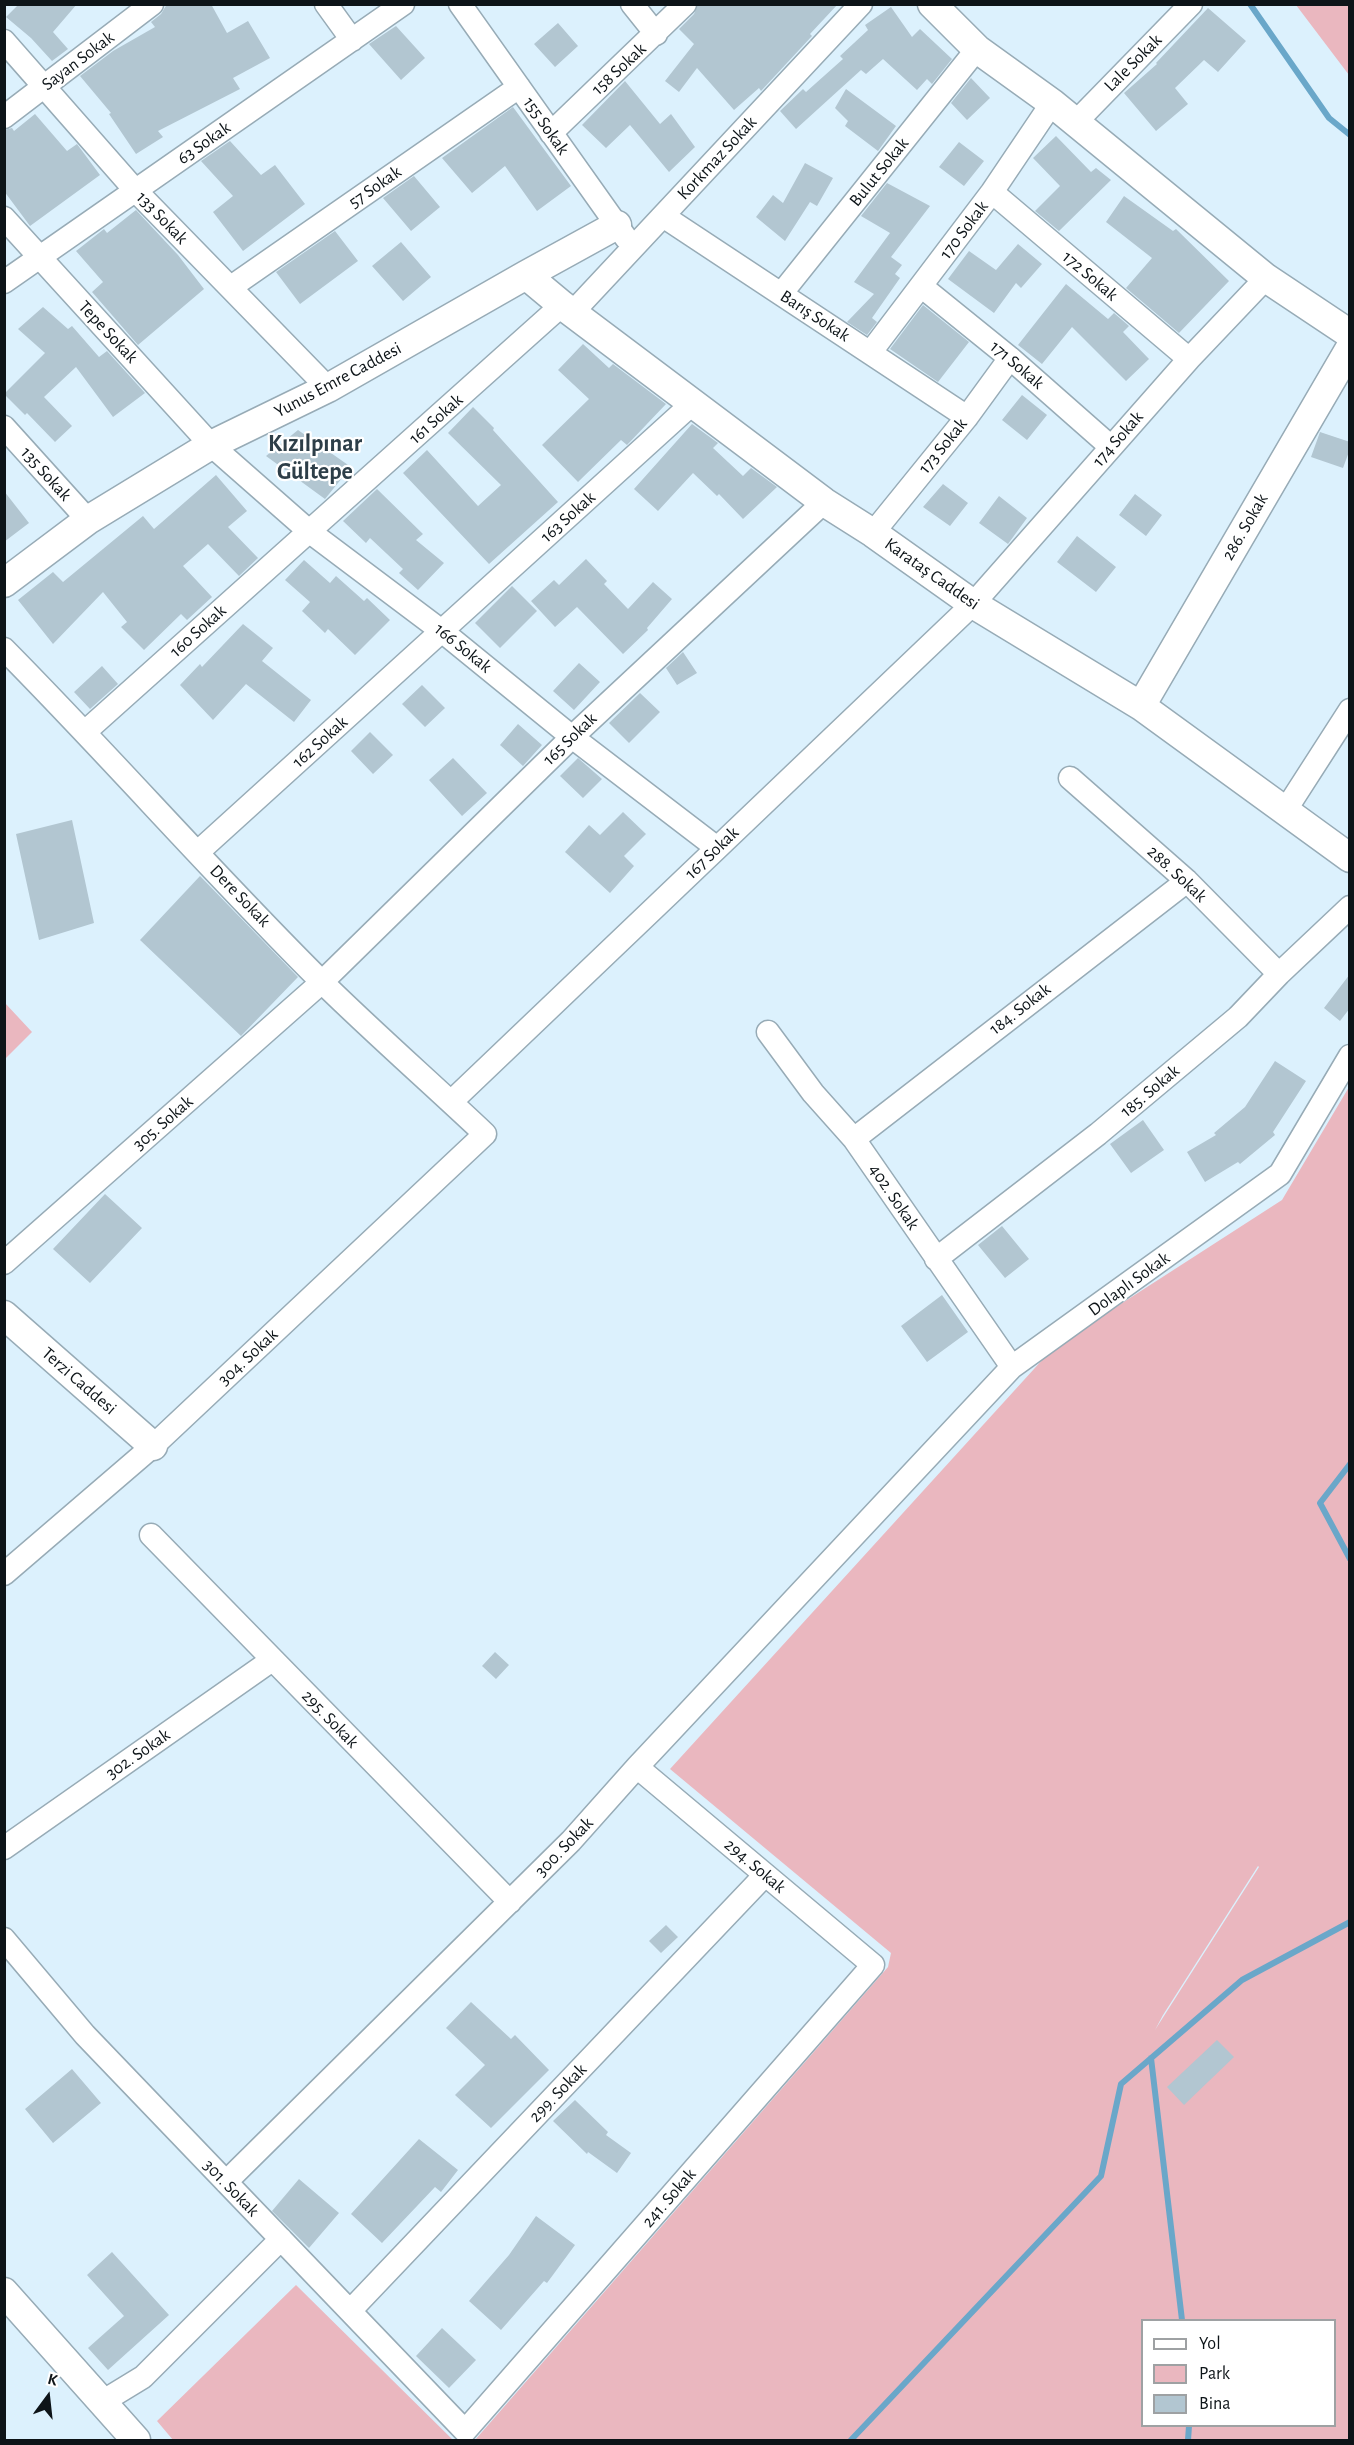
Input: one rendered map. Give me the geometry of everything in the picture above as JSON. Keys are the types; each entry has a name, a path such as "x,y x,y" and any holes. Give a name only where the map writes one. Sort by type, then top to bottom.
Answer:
{"street":[{"name":"Sayan Sokak","path":"4,117 152,4"},
{"path":"326,4 352,40"},
{"name":"63 Sokak","path":"4,282 403,4"},
{"name":"155 Sokak","path":"460,4 625,236"},
{"path":"632,4 656,34"},
{"name":"158 Sokak","path":"551,133 685,4"},
{"name":"Korkmaz Sokak","path":"567,309 625,236 663,216 861,4"},
{"path":"932,4 977,49 1076,122 1175,206 1266,278 1350,334"},
{"name":"Lale Sokak","path":"1076,122 1191,4"},
{"name":"133 Sokak","path":"4,41 135,190 328,388"},
{"name":"Bulut Sokak","path":"781,294 977,49"},
{"name":"57 Sokak","path":"231,287 519,87"},
{"name":"170 Sokak","path":"870,353 992,192 1052,103"},
{"name":"172 Sokak","path":"992,192 1189,359"},
{"name":"Barış Sokak","path":"663,216 967,417"},
{"name":"Tepe Sokak","path":"4,218 211,445"},
{"name":"Yunus Emre Caddesi","path":"4,583 88,520 211,445 328,388 526,275 625,236"},
{"name":"Karataş Caddesi","path":"526,275 567,309 824,502 873,532 973,604 1141,706 1350,858"},
{"name":"174 Sokak","path":"973,604 1189,359 1266,278"},
{"name":"171 Sokak","path":"921,286 1010,358 1111,447"},
{"name":"161 Sokak","path":"310,532 567,309"},
{"name":"286. Sokak","path":"1141,706 1350,348"},
{"name":"173 Sokak","path":"873,532 967,417 1010,358"},
{"name":"163 Sokak","path":"443,632 693,403"},
{"name":"135 Sokak","path":"4,428 88,520"},
{"name":"166 Sokak","path":"211,445 310,532 443,632 572,737 717,849"},
{"name":"165 Sokak","path":"322,982 572,737 824,502"},
{"name":"160 Sokak","path":"86,731 310,532"},
{"name":"167 Sokak","path":"451,1102 973,604"},
{"name":"162 Sokak","path":"198,852 443,632"},
{"name":"Dere Sokak","path":"4,649 86,731 322,982 485,1134"},
{"path":"1285,811 1350,710"},
{"name":"288. Sokak","path":"1070,778 1187,881 1279,974"},
{"name":"184. Sokak","path":"854,1139 1187,881"},
{"name":"185. Sokak","path":"936,1259 1124,1112 1238,1017 1279,974 1350,907"},
{"name":"305. Sokak","path":"4,1263 322,982"},
{"name":"402. Sokak","path":"768,1032 813,1093 854,1139 1012,1367"},
{"name":"Dolaplı Sokak","path":"888,1498 1012,1367 1280,1174 1350,1056"},
{"name":"304. Sokak","path":"4,1574 153,1446 485,1134"},
{"name":"Terzi Caddesi","path":"4,1316 153,1446"},
{"name":"300. Sokak","path":"226,2182 571,1841 888,1498"},
{"name":"295. Sokak","path":"151,1536 510,1902"},
{"name":"302. Sokak","path":"4,1848 272,1660"},
{"name":"294. Sokak","path":"637,1767 873,1965"},
{"name":"299. Sokak","path":"350,2311 765,1875"},
{"name":"301. Sokak","path":"4,1939 85,2035 465,2431"},
{"name":"241. Sokak","path":"465,2431 873,1965"},
{"path":"102,2402 143,2377 281,2239"},
{"path":"4,2292 136,2440"}],"green space":[{"path":"1296,5 1349,5 1349,75"},
{"path":"5,1003 32,1032 5,1059"},
{"path":"1349,1087 1349,2440 475,2440 888,1967 891,1953 670,1769 1054,1347 1282,1200","holes":["1258,1866 1259,1867 1155,2030"]},
{"path":"296,2285 453,2440 173,2440 157,2421"}],"building":[{"path":"19,4 77,4 53,32 68,49 52,61 31,38 6,17"},
{"path":"167,4 211,4 227,33 248,21 270,58 233,78 240,89 158,131 163,137 136,154 109,114 111,113 80,76 113,51 155,27 151,22 161,14"},
{"path":"698,4 838,4 761,91 759,88 734,110 697,68 679,92 665,81 694,44 679,29 694,14"},
{"path":"891,7 912,37 920,29 952,59 932,84 927,79 917,90 883,59 866,74 861,70 796,129 780,111 803,89 806,92 843,59 840,56 868,30 865,25"},
{"path":"1208,8 1246,41 1218,72 1204,60 1175,88 1188,104 1156,131 1124,93 1157,64"},
{"path":"558,23 578,46 555,67 534,44"},
{"path":"396,26 425,58 401,80 369,44"},
{"path":"971,78 990,98 967,120 951,103"},
{"path":"625,81 660,124 671,114 695,147 669,172 630,125 606,148 582,125"},
{"path":"846,89 896,126 878,151 845,126 848,121 835,108"},
{"path":"513,107 571,186 537,211 505,166 472,193 442,158"},
{"path":"35,114 67,151 77,144 100,175 30,226 4,191 4,130 12,128 14,131"},
{"path":"1056,136 1091,172 1096,168 1111,180 1059,231 1035,211 1060,186 1033,158"},
{"path":"230,141 261,175 275,165 305,204 243,251 213,212 233,196 201,161"},
{"path":"959,142 984,161 964,186 939,167"},
{"path":"805,163 833,178 817,206 810,202 785,241 756,217 773,195 783,203"},
{"path":"414,176 440,207 411,231 383,198"},
{"path":"887,183 930,206 891,257 902,265 895,274 900,278 872,318 877,322 867,335 847,322 874,294 854,282 890,233 861,216"},
{"path":"1124,196 1173,231 1176,229 1229,281 1179,333 1126,288 1152,258 1106,222"},
{"path":"136,210 178,255 204,289 138,345 92,292 103,282 76,251 104,229 107,233"},
{"path":"335,231 358,261 300,304 276,272"},
{"path":"401,242 431,277 403,301 372,266"},
{"path":"1018,244 1042,264 1021,288 1016,283 994,313 948,279 969,251 996,270"},
{"path":"1066,284 1108,319 1114,313 1129,326 1123,332 1149,359 1126,381 1072,327 1042,364 1018,345"},
{"path":"923,305 969,342 938,382 890,349"},
{"path":"43,307 68,329 72,326 99,357 107,351 145,393 113,417 76,367 44,397 72,426 55,442 27,413 25,415 4,394 45,353 18,329"},
{"path":"583,344 609,368 613,364 666,404 627,445 621,440 578,482 542,445 589,399 558,370"},
{"path":"1022,395 1047,415 1027,440 1002,420"},
{"path":"473,407 558,502 489,564 403,473 427,450 478,506 501,485 448,433"},
{"path":"692,424 718,443 713,448 743,476 751,468 777,487 743,519 719,494 717,496 693,473 658,511 634,489"},
{"path":"298,430 351,467 325,499 266,456"},
{"path":"1320,432 1350,442 1350,449 1343,468 1311,457"},
{"path":"216,475 247,511 228,527 258,558 239,576 208,544 183,566 212,597 187,620 181,614 144,650 121,627 127,622 103,592 53,644 18,600 53,572 63,582 143,516 154,529"},
{"path":"943,484 968,503 950,526 923,507"},
{"path":"377,489 423,534 416,540 444,563 418,590 399,573 403,569 370,538 366,543 343,521"},
{"path":"4,491 29,523 4,542"},
{"path":"1135,494 1162,515 1146,536 1119,515"},
{"path":"999,496 1027,518 1008,544 979,523"},
{"path":"1077,536 1116,567 1096,592 1057,562"},
{"path":"586,559 607,581 604,584 628,609 653,582 672,599 647,628 648,630 623,654 577,607 555,627 531,601 554,580 559,585"},
{"path":"304,560 330,583 336,576 364,601 367,598 390,620 355,655 328,629 325,633 302,611 310,602 285,580"},
{"path":"512,586 537,611 500,648 475,623"},
{"path":"243,624 273,648 262,661 311,700 294,722 246,684 213,720 180,685 200,664 202,667"},
{"path":"683,652 697,673 677,685 666,668"},
{"path":"579,663 600,682 574,710 553,691"},
{"path":"102,666 118,684 90,709 74,692"},
{"path":"422,685 445,708 425,727 402,704"},
{"path":"640,693 660,712 629,743 609,723"},
{"path":"518,724 542,745 523,766 500,745"},
{"path":"370,732 393,755 373,774 351,751"},
{"path":"453,758 487,793 462,816 429,780"},
{"path":"578,758 602,779 583,798 560,776"},
{"path":"623,812 646,834 624,856 634,866 610,893 565,852 589,825 600,835"},
{"path":"72,820 94,923 39,940 16,834"},
{"path":"200,876 298,977 241,1036 140,940"},
{"path":"1350,974 1350,1008 1340,1021 1324,1008"},
{"path":"1275,1061 1306,1081 1273,1132 1275,1135 1240,1164 1238,1162 1205,1182 1187,1152 1216,1135 1214,1133 1245,1107"},
{"path":"1143,1120 1164,1150 1131,1173 1110,1144"},
{"path":"105,1194 142,1228 90,1283 53,1249"},
{"path":"1002,1226 1029,1259 1005,1278 978,1245"},
{"path":"942,1295 968,1332 927,1362 901,1326"},
{"path":"495,1652 509,1665 496,1679 482,1666"},
{"path":"666,1925 678,1937 661,1953 649,1941"},
{"path":"471,2002 511,2039 515,2035 549,2070 491,2128 455,2095 485,2065 446,2028"},
{"path":"1217,2040 1234,2057 1184,2105 1167,2087"},
{"path":"72,2069 101,2103 53,2143 25,2109"},
{"path":"575,2100 608,2132 606,2135 631,2153 617,2173 588,2152 587,2154 553,2121"},
{"path":"419,2139 458,2170 441,2192 435,2187 382,2243 351,2214"},
{"path":"299,2179 339,2213 309,2248 272,2211"},
{"path":"536,2216 575,2245 547,2283 544,2281 501,2330 469,2301 509,2255"},
{"path":"112,2252 169,2315 108,2370 88,2348 124,2316 87,2275"},
{"path":"442,2328 476,2360 449,2388 416,2356"}],"waterway":[{"path":"1250,4 1329,118 1350,135"},
{"path":"1350,1464 1320,1503 1350,1559"},
{"path":"851,2440 1101,2176 1121,2084 1242,1980 1350,1922"},
{"path":"1151,2058 1182,2319"},
{"path":"1188,2440 1189,2427"}],"district":[{"name":"Kızılpınar Gültepe","path":"315,458"}]}
